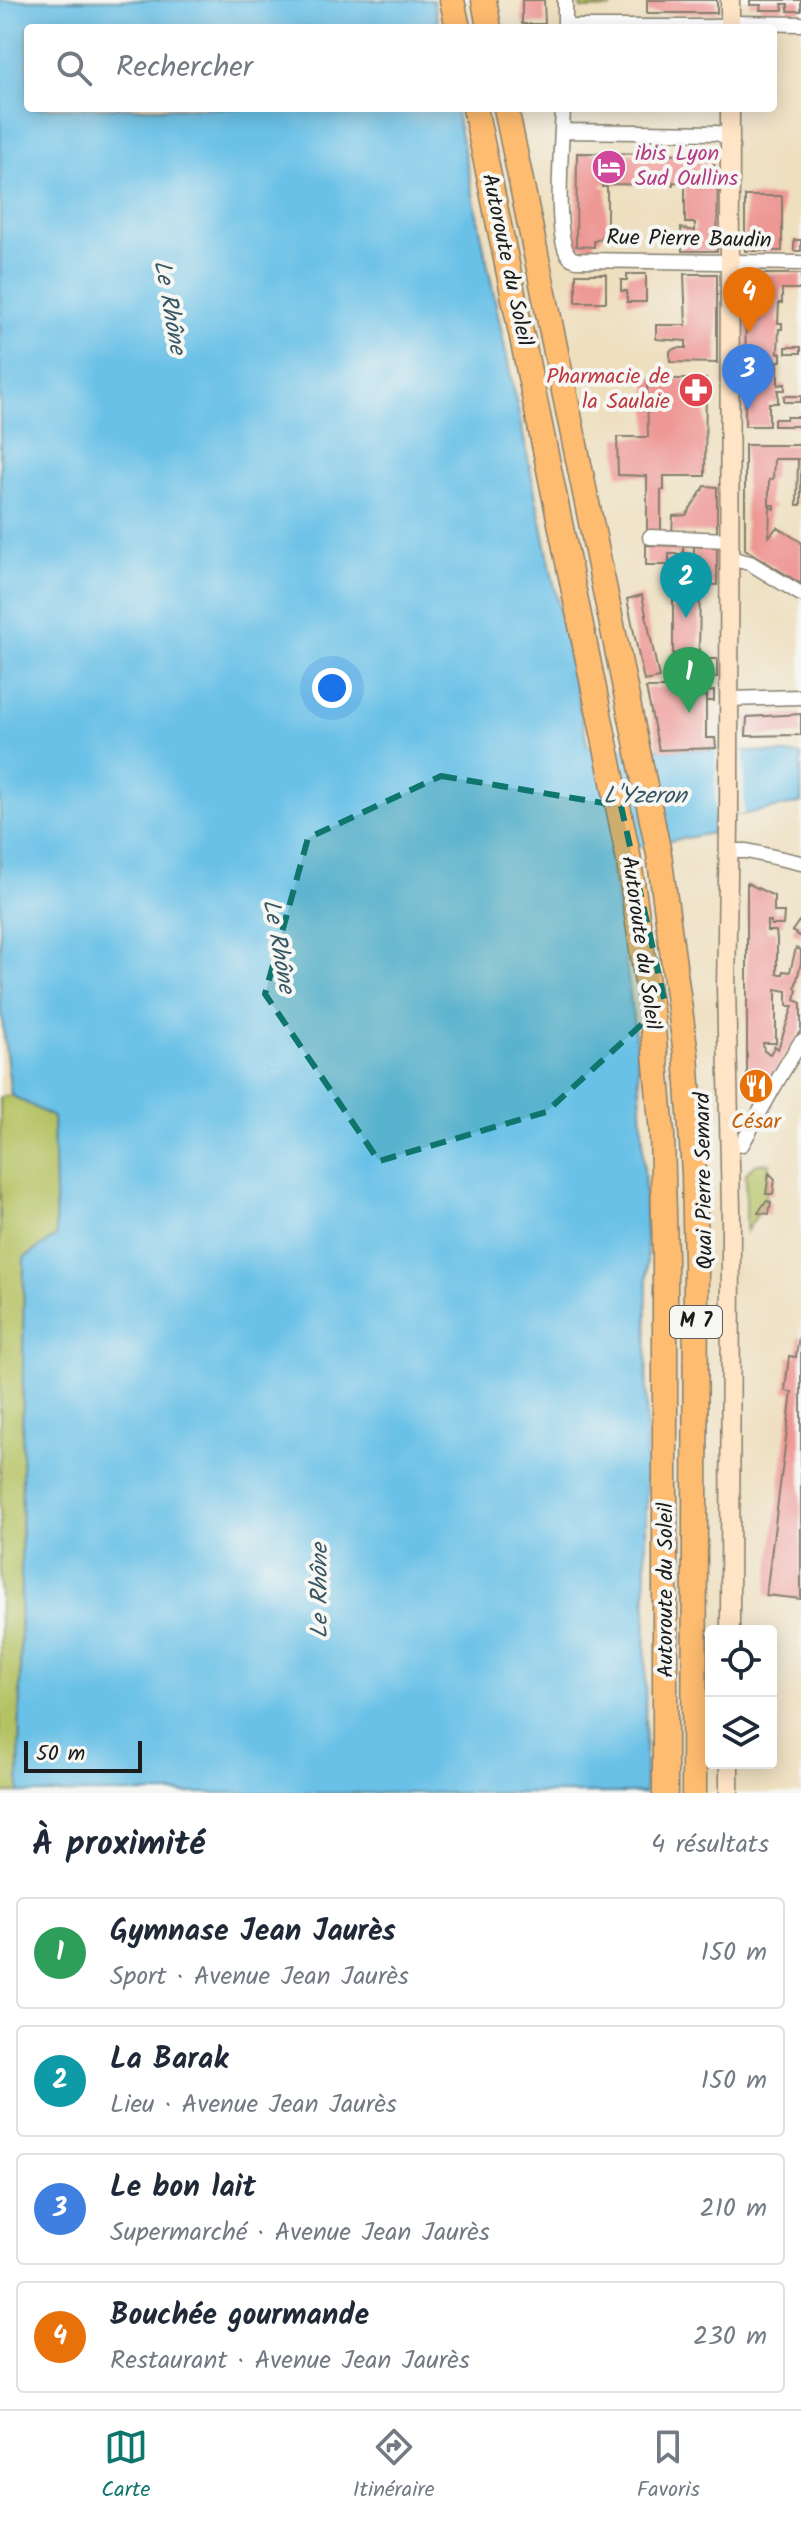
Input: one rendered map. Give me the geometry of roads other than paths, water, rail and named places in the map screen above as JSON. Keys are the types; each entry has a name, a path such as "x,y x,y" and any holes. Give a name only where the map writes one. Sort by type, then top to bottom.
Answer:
{"highway":[{"path":"452,0 457,24"},
{"path":"485,0 489,24"},
{"name":"Autoroute du Soleil","path":"476,112 605,736 646,967 662,1134 665,1256 665,1793"},
{"name":"Autoroute du Soleil","path":"507,112 637,737 659,854 685,1039 694,1174 694,1793"}],"main road":[{"path":"730,0 730,24"},
{"name":"Quai Pierre Semard","path":"730,112 726,1002 730,1144 730,1625"},
{"path":"729,1769 729,1793"}],"street":[{"path":"565,0 565,24"},
{"path":"777,25 801,24"},
{"path":"563,112 562,131 717,133 729,138"},
{"name":"Rue Pierre Baudin","path":"562,131 561,219 570,258 801,263"},
{"path":"650,537 729,549 801,594"},
{"path":"728,699 801,697"},
{"path":"729,851 747,851 801,863"},
{"path":"730,1144 742,1144 770,1098 773,1085 801,1042"}],"water":[{"path":"0,0 433,0 438,24 24,24 24,112 456,112 588,747 733,750 801,755 801,803 714,820 713,833 609,852 637,1053 645,1179 645,1793 19,1793 24,1258 56,1236 53,1117 11,1095 0,1003"}],"place":[{"name":"ibis Lyon Sud Oullins","path":"609,167"},
{"name":"Bouchée gourmande","path":"749,333"},
{"name":"Pharmacie de la Saulaie","path":"696,390"},
{"name":"Le bon lait","path":"748,410"},
{"name":"La Barak","path":"686,618"},
{"name":"Gymnase Jean Jaurès","path":"689,713"},
{"name":"César","path":"756,1086"}],"water label":[{"name":"Le Rhône","path":"169,307"},
{"name":"L'Yzeron","path":"645,796"},
{"name":"Le Rhône","path":"278,946"},
{"name":"Le Rhône","path":"320,1591"}]}
